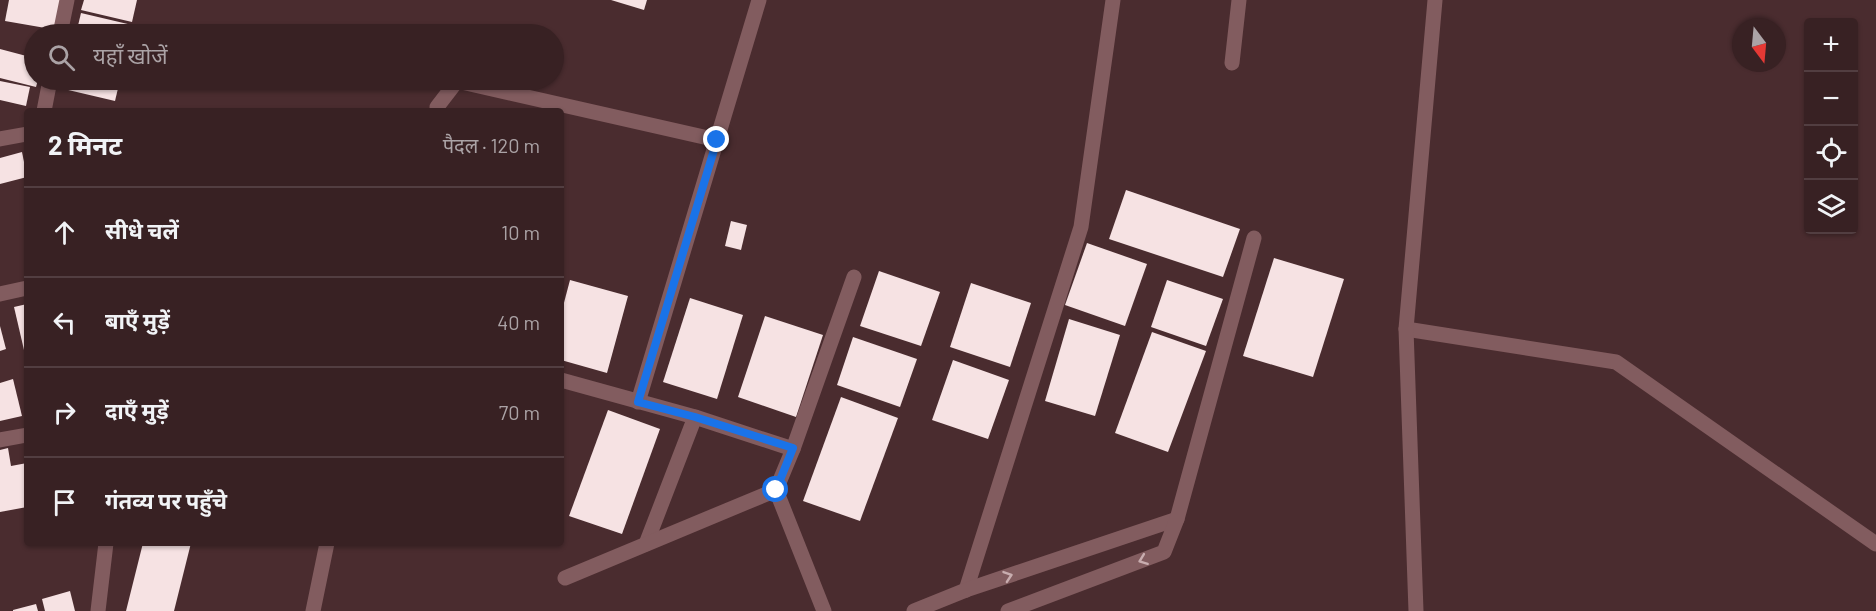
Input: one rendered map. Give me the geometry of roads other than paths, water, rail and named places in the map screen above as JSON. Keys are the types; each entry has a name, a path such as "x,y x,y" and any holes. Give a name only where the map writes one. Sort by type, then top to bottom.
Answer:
{"street":[{"path":"62,24 67,0"},
{"path":"638,402 759,0"},
{"path":"966,590 1081,227 1113,0"},
{"path":"1232,63 1239,0"},
{"path":"1417,610 1406,328 1435,0"},
{"path":"45,108 48,90"},
{"path":"437,108 450,90"},
{"path":"497,90 717,140"},
{"path":"0,139 24,135"},
{"path":"1008,611 1164,552 1178,519 1254,238"},
{"path":"824,611 776,490 854,277"},
{"path":"0,294 24,289"},
{"path":"1406,328 1616,362 1876,544"},
{"path":"564,381 695,417 793,448"},
{"path":"646,544 695,417"},
{"path":"0,440 24,436"},
{"path":"565,578 776,490"},
{"path":"914,611 966,590 1178,519"},
{"path":"98,611 106,546"},
{"path":"313,611 326,546"}]}
